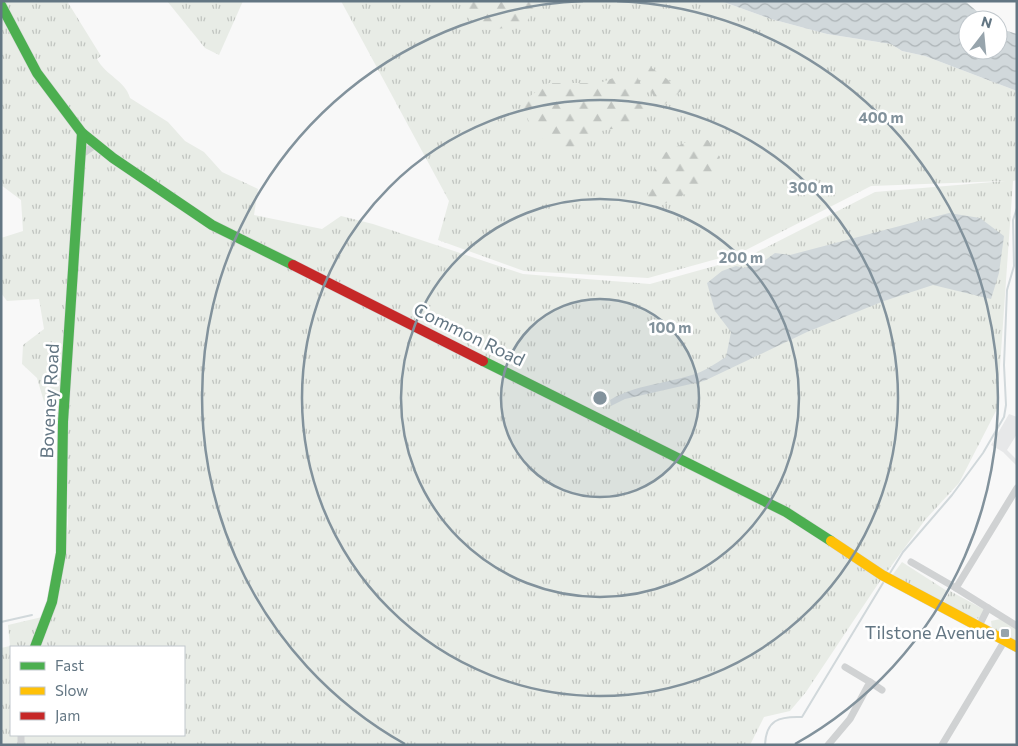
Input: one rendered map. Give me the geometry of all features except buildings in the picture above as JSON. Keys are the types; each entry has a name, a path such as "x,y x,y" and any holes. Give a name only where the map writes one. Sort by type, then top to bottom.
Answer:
{"main road":[{"name":"Common Road","path":"1,5 37,73 56,101 82,133 95,145 226,233 786,512 850,552 882,575 1017,647"},
{"name":"Boveney Road","path":"36,646 52,602 61,553 63,422 82,133"}],"street":[{"path":"82,154 95,145"},
{"path":"957,586 1017,488"},
{"path":"910,562 957,586 1017,626"},
{"path":"979,626 988,608"},
{"path":"942,745 1005,640"},
{"path":"845,667 882,690"},
{"path":"828,745 850,719 870,682"}],"shaded area":[{"path":"1009,414 1017,417 1017,434 1007,450 1017,460 1017,466 1003,452 991,445"}],"green space":[{"path":"1,1 67,1 101,56 97,59 105,70 120,82 130,98 168,122 185,141 204,152 222,172 258,189 254,215 322,229 341,216 373,224 523,274 650,284 747,257 875,192 1005,181 871,186 742,252 648,278 524,271 438,240 449,201 341,1 721,1 771,19 827,34 891,44 902,51 925,56 1017,91 1017,180 1013,181 997,409 959,483 925,520 878,584 806,692 790,711 764,717 750,745 1,745 1,648 10,646 8,625 42,617 57,602 68,524 66,422 50,422 37,378 22,364 23,345 44,329 39,299 7,301 1,293 1,238 23,231 21,200 1,185"},
{"path":"167,1 243,1 219,55 205,48"},
{"path":"464,1 536,1 538,3 524,26 486,30 464,15"},
{"path":"649,66 682,90 660,108 638,67"},
{"path":"634,70 643,89 658,110 617,128 596,132 566,152 535,134 520,103 549,83 600,83"},
{"path":"708,140 720,157 714,176 690,192 644,213 650,184 660,155 684,143"},
{"path":"902,562 947,591 943,602 891,577"},
{"path":"950,591 985,610 981,618 974,619 943,603"},
{"path":"1000,619 1017,629 1017,642 992,629 991,621"}],"water":[{"path":"721,1 965,1 975,10 958,10 958,60 1008,60 1008,31 1017,34 1017,91 925,56 902,51 891,44 827,34 771,19"},
{"path":"949,213 980,218 1004,236 999,273 991,299 933,285 884,301 807,332 704,381 625,399 611,406 610,400 629,391 696,374 726,357 731,332 715,311 707,283 722,271 736,266 744,268 760,264 775,253 790,255"}],"waterway":[{"path":"890,573 903,552 952,495 983,453 1004,417 1006,405 1004,365 1007,290 1014,266 1013,220 1017,208"},
{"path":"765,745 768,730 775,721 787,717 802,717 883,583"},
{"path":"1,622 32,615"}],"traffic: fast":[{"path":"1,5 37,73 82,133 113,158 212,225 293,265"},
{"path":"35,646 52,602 61,553 63,422 82,133"},
{"path":"483,361 786,512 831,541"}],"traffic: slow":[{"path":"831,541 882,575 1017,647"}],"traffic: jam":[{"path":"293,265 483,361"}],"place":[{"name":"Tilstone Avenue","path":"1005,633"}]}
